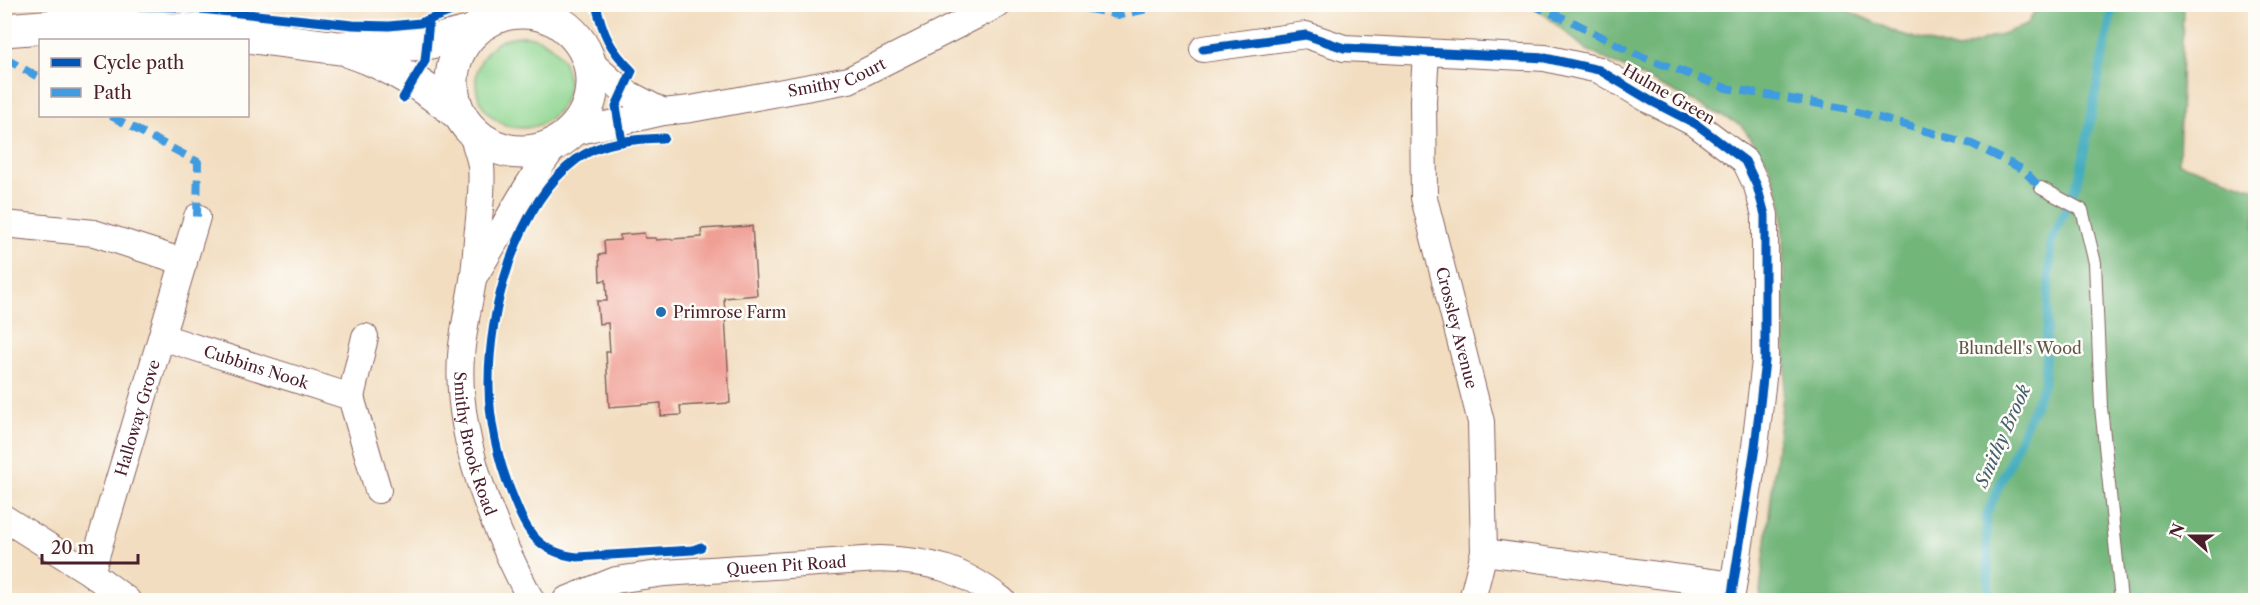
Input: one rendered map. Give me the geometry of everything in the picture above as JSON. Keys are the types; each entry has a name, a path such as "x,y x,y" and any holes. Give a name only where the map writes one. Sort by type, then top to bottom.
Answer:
{"street":[{"path":"339,48 395,69 434,94 489,145 511,152 535,151 563,138 582,118 590,100 592,81 576,4"},
{"name":"Smithy Court","path":"563,138 663,112 849,80 999,4"},
{"path":"5,21 215,32 339,48 427,43 508,12 531,12 553,18 571,31 587,56 623,91 663,112"},
{"path":"465,122 452,93 452,71 459,50 488,19"},
{"name":"Hulme Green","path":"1203,49 1306,35 1344,48 1426,54 1545,58 1599,70 1696,124 1745,161 1757,186 1765,215 1765,361 1755,447 1732,593"},
{"name":"Crossley Avenue","path":"1426,54 1423,100 1424,198 1481,422 1484,552 1472,600"},
{"name":"Smithy Brook Road","path":"465,122 481,164 482,196 474,278 465,318 461,360 463,408 471,454 510,559 531,600"},
{"name":"Smithy Brook Road","path":"474,278 501,234 522,192 563,138"},
{"name":"Halloway Grove","path":"91,573 197,217"},
{"path":"4,224 94,233 184,262"},
{"name":"Cubbins Nook","path":"162,337 351,397"},
{"path":"365,337 351,397 378,490"},
{"path":"4,518 91,573 127,600"},
{"path":"1484,552 1732,593"},
{"name":"Queen Pit Road","path":"566,600 616,580 646,576 728,568 879,559 910,560 939,565 966,576 1002,600"}],"lane":[{"path":"2041,188 2082,210 2095,263 2101,407 2121,600"}],"green space":[{"name":"Blundell's Wood","path":"1533,5 1835,5 1898,33 1957,50 2027,25 2038,5 2183,5 2179,163 2255,189 2255,600 1759,600 1786,370 1782,203 1768,162 1741,125 1587,50"},
{"path":"522,36 540,39 555,49 565,64 568,82 565,100 555,115 540,125 522,128 504,125 489,115 479,100 476,82 479,64 489,49 504,39"}],"building":[{"name":"Primrose Farm","path":"752,226 757,295 724,298 730,403 680,406 681,415 661,416 661,403 609,407 606,352 610,352 608,323 599,324 597,301 607,301 606,280 600,281 599,255 605,254 604,241 620,240 620,235 644,233 645,238 656,238 656,240 702,237 701,229"}],"waterway":[{"name":"Smithy Brook","path":"1989,600 1986,516 2044,384 2051,243 2079,178 2113,4"}],"marked path":[{"path":"1064,4 1119,15 1172,4"},
{"path":"1530,4 1575,23 1635,54 1726,88 1844,108 1972,144 2022,169 2041,188"},
{"path":"4,58 39,77"},
{"path":"113,117 198,162 197,217"}],"cycle path":[{"path":"52,4 181,7 353,25 389,26 420,23 470,4"},
{"path":"596,4 608,41 632,71 616,106 622,142"},
{"path":"403,98 425,61 429,21"},
{"path":"1203,49 1306,35 1344,48 1545,58 1599,70 1696,124 1745,161 1757,186 1765,215 1765,361 1755,447 1731,600"},
{"path":"664,138 619,142 587,153 555,179 537,204 509,262 500,294 490,357 491,413 498,454 506,480 521,517 541,544 551,550 577,557 693,550 701,547"}],"place":[{"name":"Primrose Farm","path":"661,312"}]}
